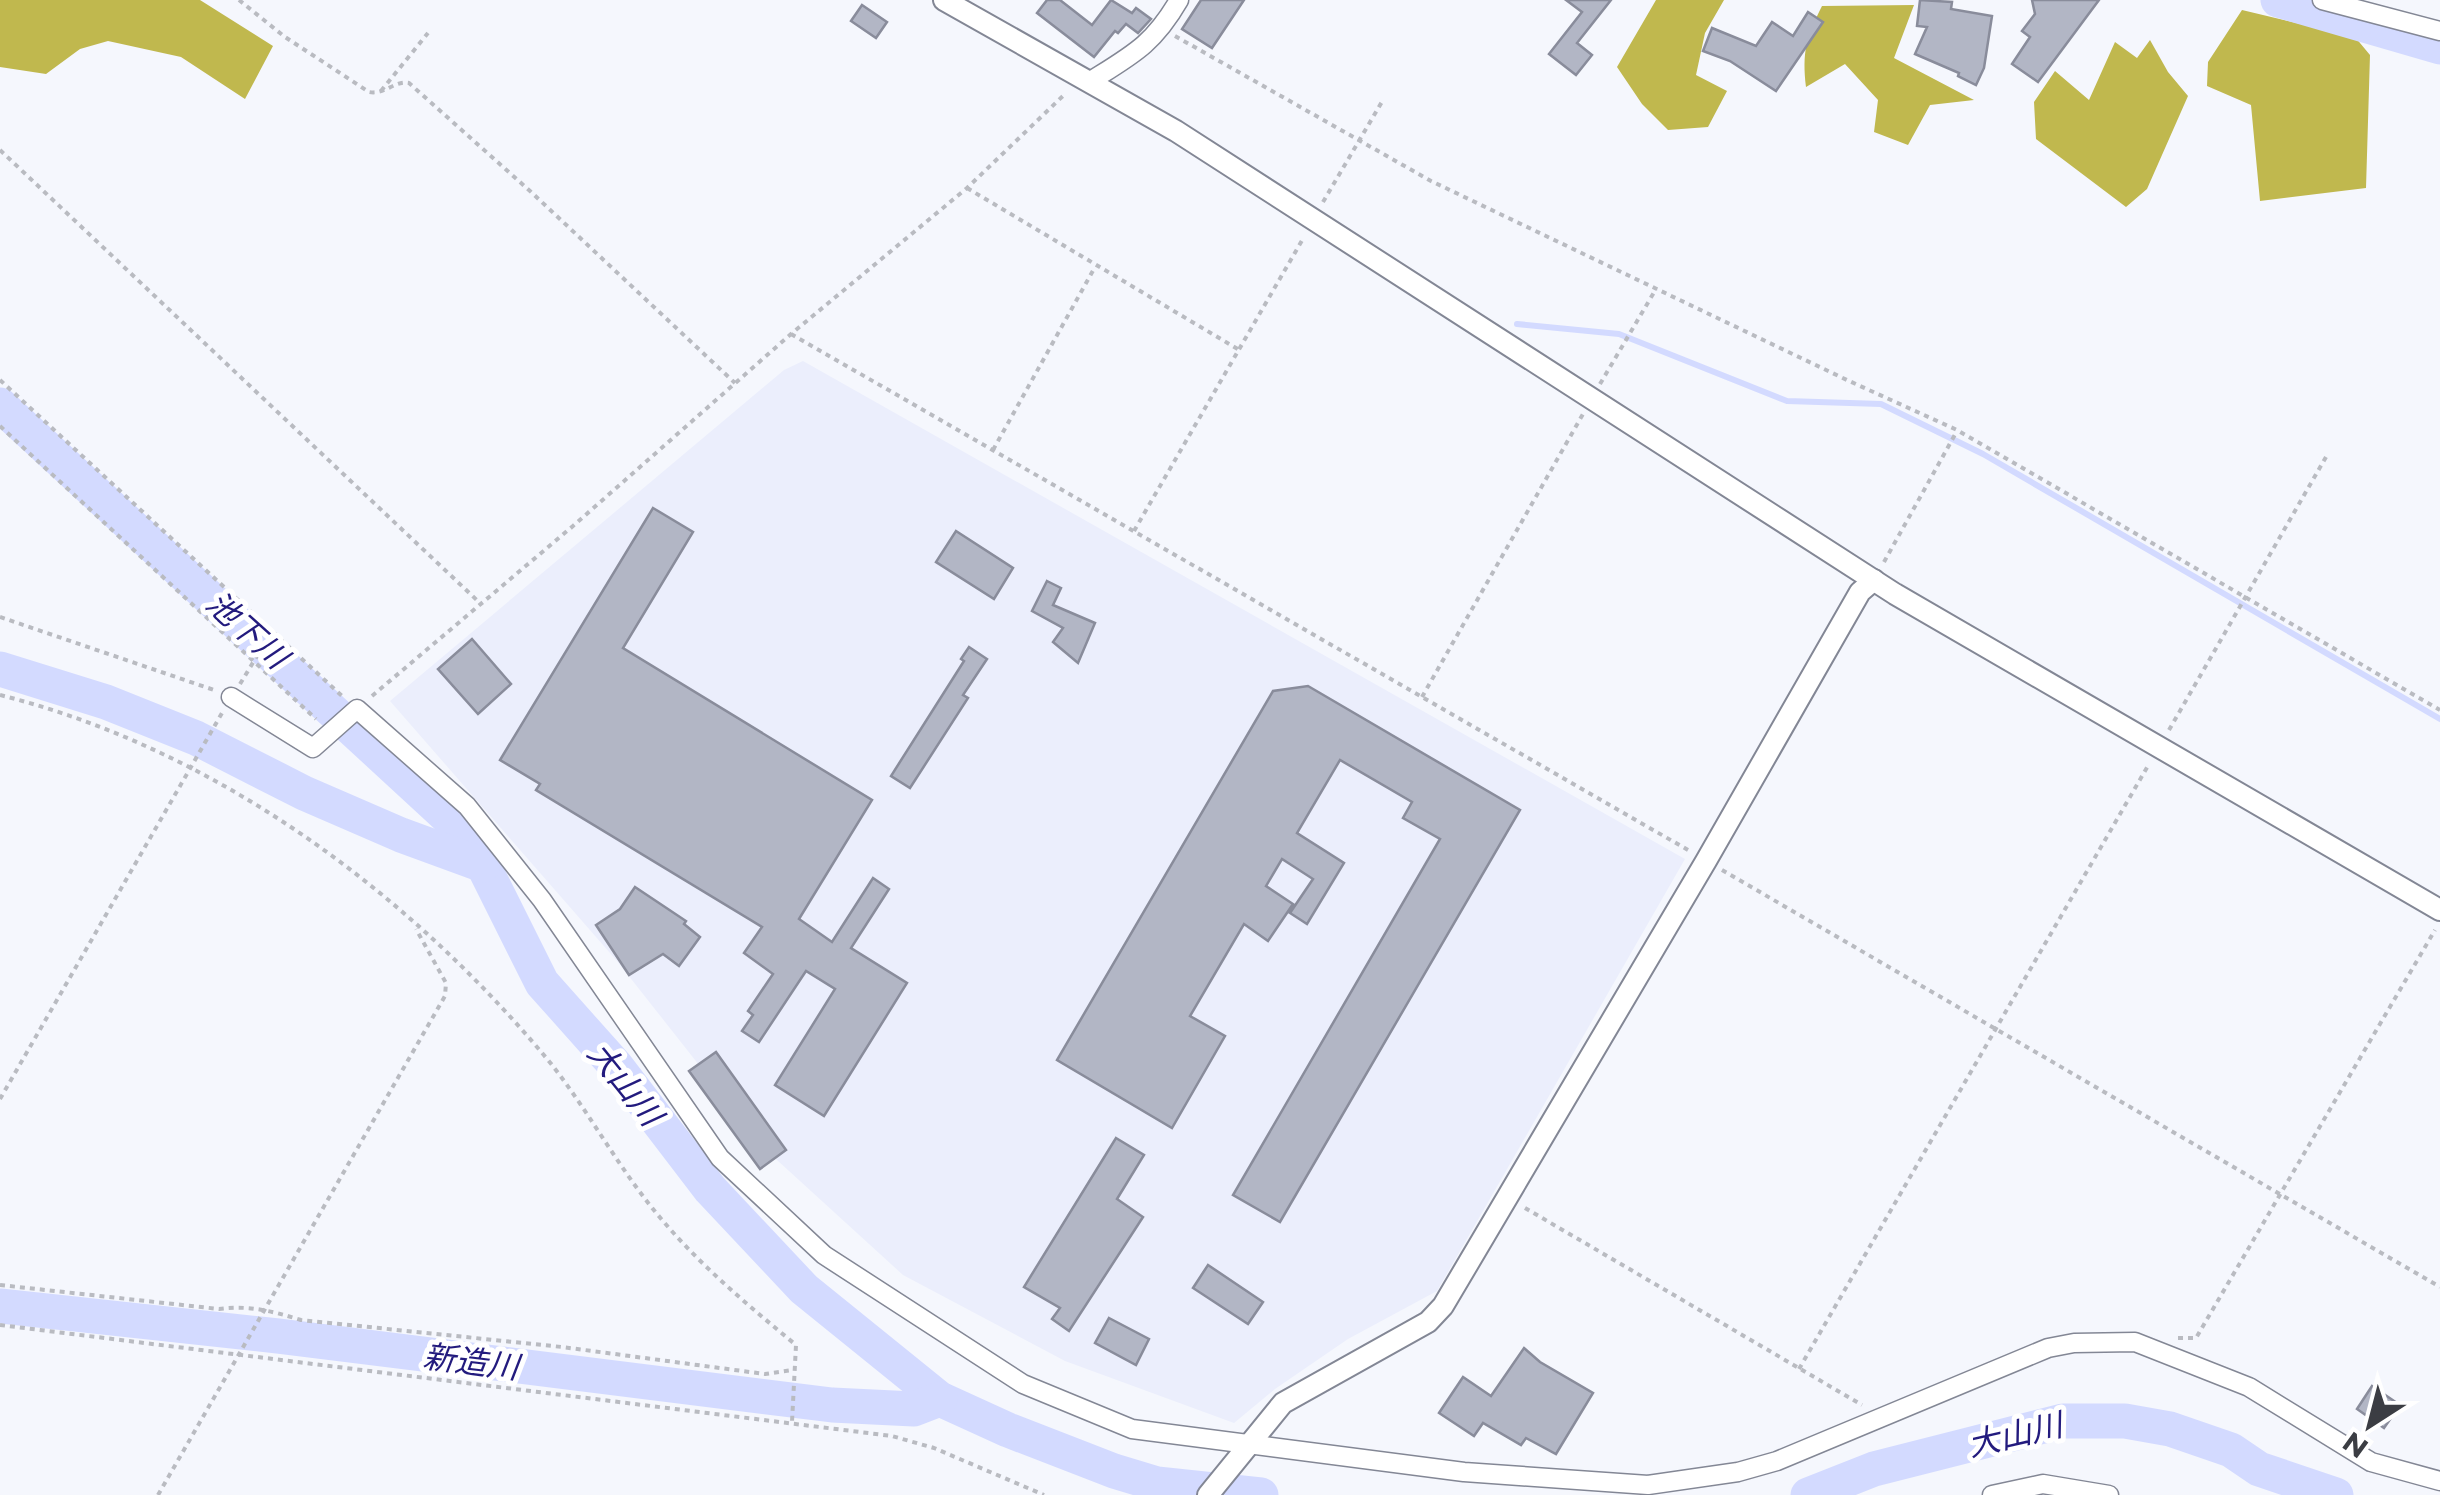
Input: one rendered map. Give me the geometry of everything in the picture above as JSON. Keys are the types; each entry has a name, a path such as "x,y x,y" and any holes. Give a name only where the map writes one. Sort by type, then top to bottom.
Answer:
{"street":[{"path":"944,0 1176,131 1874,580 2440,910"},
{"path":"1089,82 1143,48 1162,28 1178,0"},
{"path":"2322,0 2440,32"},
{"path":"1208,1495 1282,1403 1428,1322 1444,1306 1860,592 1874,580"},
{"path":"231,696 313,748 356,709 467,806 542,900 720,1158 824,1256 1023,1384 1132,1430 1464,1472 1648,1484 1738,1472 1776,1461 2048,1348 2074,1343 2135,1342 2249,1388 2371,1462 2440,1481"},
{"path":"1992,1495 2044,1484 2109,1495"}],"path":[{"path":"238,0 369,92 380,92 400,82 416,88 735,384"},
{"path":"1162,28 1357,142 1432,181 1958,430 2440,710"},
{"path":"380,92 428,33"},
{"path":"0,380 356,709 790,334 967,188 1070,89 1089,82"},
{"path":"1134,531 1383,100"},
{"path":"0,150 481,604"},
{"path":"967,188 1240,351"},
{"path":"992,450 1095,267"},
{"path":"1421,698 1656,289"},
{"path":"790,334 2440,1287"},
{"path":"0,426 330,732"},
{"path":"1874,580 1958,430"},
{"path":"1798,1369 2326,457"},
{"path":"0,618 231,696"},
{"path":"258,656 277,638"},
{"path":"0,695 38,704 108,731 240,794 299,832 392,904 484,990 550,1062 653,1209 705,1269 796,1345 792,1422"},
{"path":"0,1099 219,719"},
{"path":"2135,1342 2148,1338 2196,1338 2440,922"},
{"path":"158,1495 448,989 414,925"},
{"path":"1508,1198 1861,1405 1892,1405 1900,1409"},
{"path":"0,1285 218,1310 242,1306 301,1320 562,1347 765,1374 794,1370"},
{"path":"0,1325 892,1436 934,1448 1044,1495"}],"shaded area":[{"path":"0,0 200,0 273,46 245,99 181,57 108,41 80,49 46,74 0,67"},
{"path":"1656,0 1724,0 1705,33 1696,75 1727,91 1708,127 1668,130 1642,104 1617,67"},
{"path":"1914,5 1894,58 1974,100 1930,105 1908,145 1874,132 1878,100 1845,64 1806,87 1805,54 1822,6"},
{"path":"2242,10 2355,37 2370,55 2366,188 2260,201 2251,105 2207,86 2208,62"},
{"path":"2150,40 2168,72 2188,96 2147,189 2126,207 2036,139 2034,102 2055,71 2089,100 2115,42 2137,58"},
{"path":"803,361 1685,859 1437,1291 1348,1339 1275,1389 1234,1423 1065,1361 903,1275 766,1150 617,961 390,701 784,370"}],"building":[{"path":"1047,0 1060,0 1092,25 1111,0 1132,13 1136,8 1151,19 1138,33 1126,24 1118,33 1115,31 1094,57 1037,13"},
{"path":"1201,0 1244,0 1212,48 1182,29"},
{"path":"1566,0 1611,0 1577,43 1592,55 1576,75 1549,54 1582,12"},
{"path":"1920,0 1952,2 1951,9 1992,16 1984,68 1976,85 1915,54 1927,27 1917,26"},
{"path":"2032,0 2099,0 2038,82 2012,64 2030,37 2022,31 2035,14"},
{"path":"862,5 887,22 876,38 851,21"},
{"path":"1808,12 1823,22 1776,91 1730,61 1703,51 1712,28 1756,46 1772,22 1793,36"},
{"path":"653,508 693,532 623,648 872,800 799,919 832,942 873,878 889,889 851,948 907,983 824,1116 775,1085 835,989 806,971 759,1042 742,1031 753,1015 748,1011 773,974 744,953 762,927 536,790 540,784 500,760"},
{"path":"956,531 1013,568 994,599 936,562"},
{"path":"1047,581 1061,588 1053,605 1095,623 1078,663 1053,642 1063,628 1032,611"},
{"path":"472,639 511,684 478,714 438,669"},
{"path":"969,647 987,659 963,695 968,698 910,788 891,776"},
{"path":"1308,686 1520,810 1280,1222 1233,1195 1440,839 1403,818 1412,802 1340,760 1297,833 1344,863 1307,924 1290,913 1313,879 1282,859 1266,886 1293,904 1268,941 1244,924 1190,1016 1225,1036 1172,1128 1057,1060 1273,691"},
{"path":"635,887 686,921 684,924 700,937 679,966 663,954 629,975 596,925 620,909"},
{"path":"716,1052 786,1150 760,1169 689,1071"},
{"path":"1116,1138 1144,1155 1117,1199 1143,1217 1069,1331 1052,1319 1060,1308 1024,1287"},
{"path":"1208,1265 1263,1302 1248,1324 1193,1288"},
{"path":"1109,1318 1149,1339 1136,1365 1095,1343"},
{"path":"1524,1348 1593,1393 1556,1454 1526,1438 1521,1445 1483,1423 1474,1436 1439,1413 1463,1377 1491,1396"},
{"path":"2372,1386 2400,1405 2384,1428 2357,1409"}],"waterway":[{"path":"2278,0 2440,47"},
{"path":"1517,324 1619,334 1787,401 1881,404 1983,454 2440,719"},
{"name":"大山川","path":"0,405 451,820 483,865 542,983 616,1066 710,1189 804,1289 940,1399 1008,1430 1157,1484 1261,1495"},
{"name":"大山川","path":"0,669 106,702 196,738 304,793 483,865"},
{"name":"新造川","path":"0,1306 278,1336 832,1405 914,1409 940,1399"},
{"name":"大山川","path":"1808,1495 1874,1469 2063,1421 2125,1421 2170,1429 2231,1450 2259,1469 2336,1495"}],"water label":[{"name":"池下川","path":"247,630"}]}
